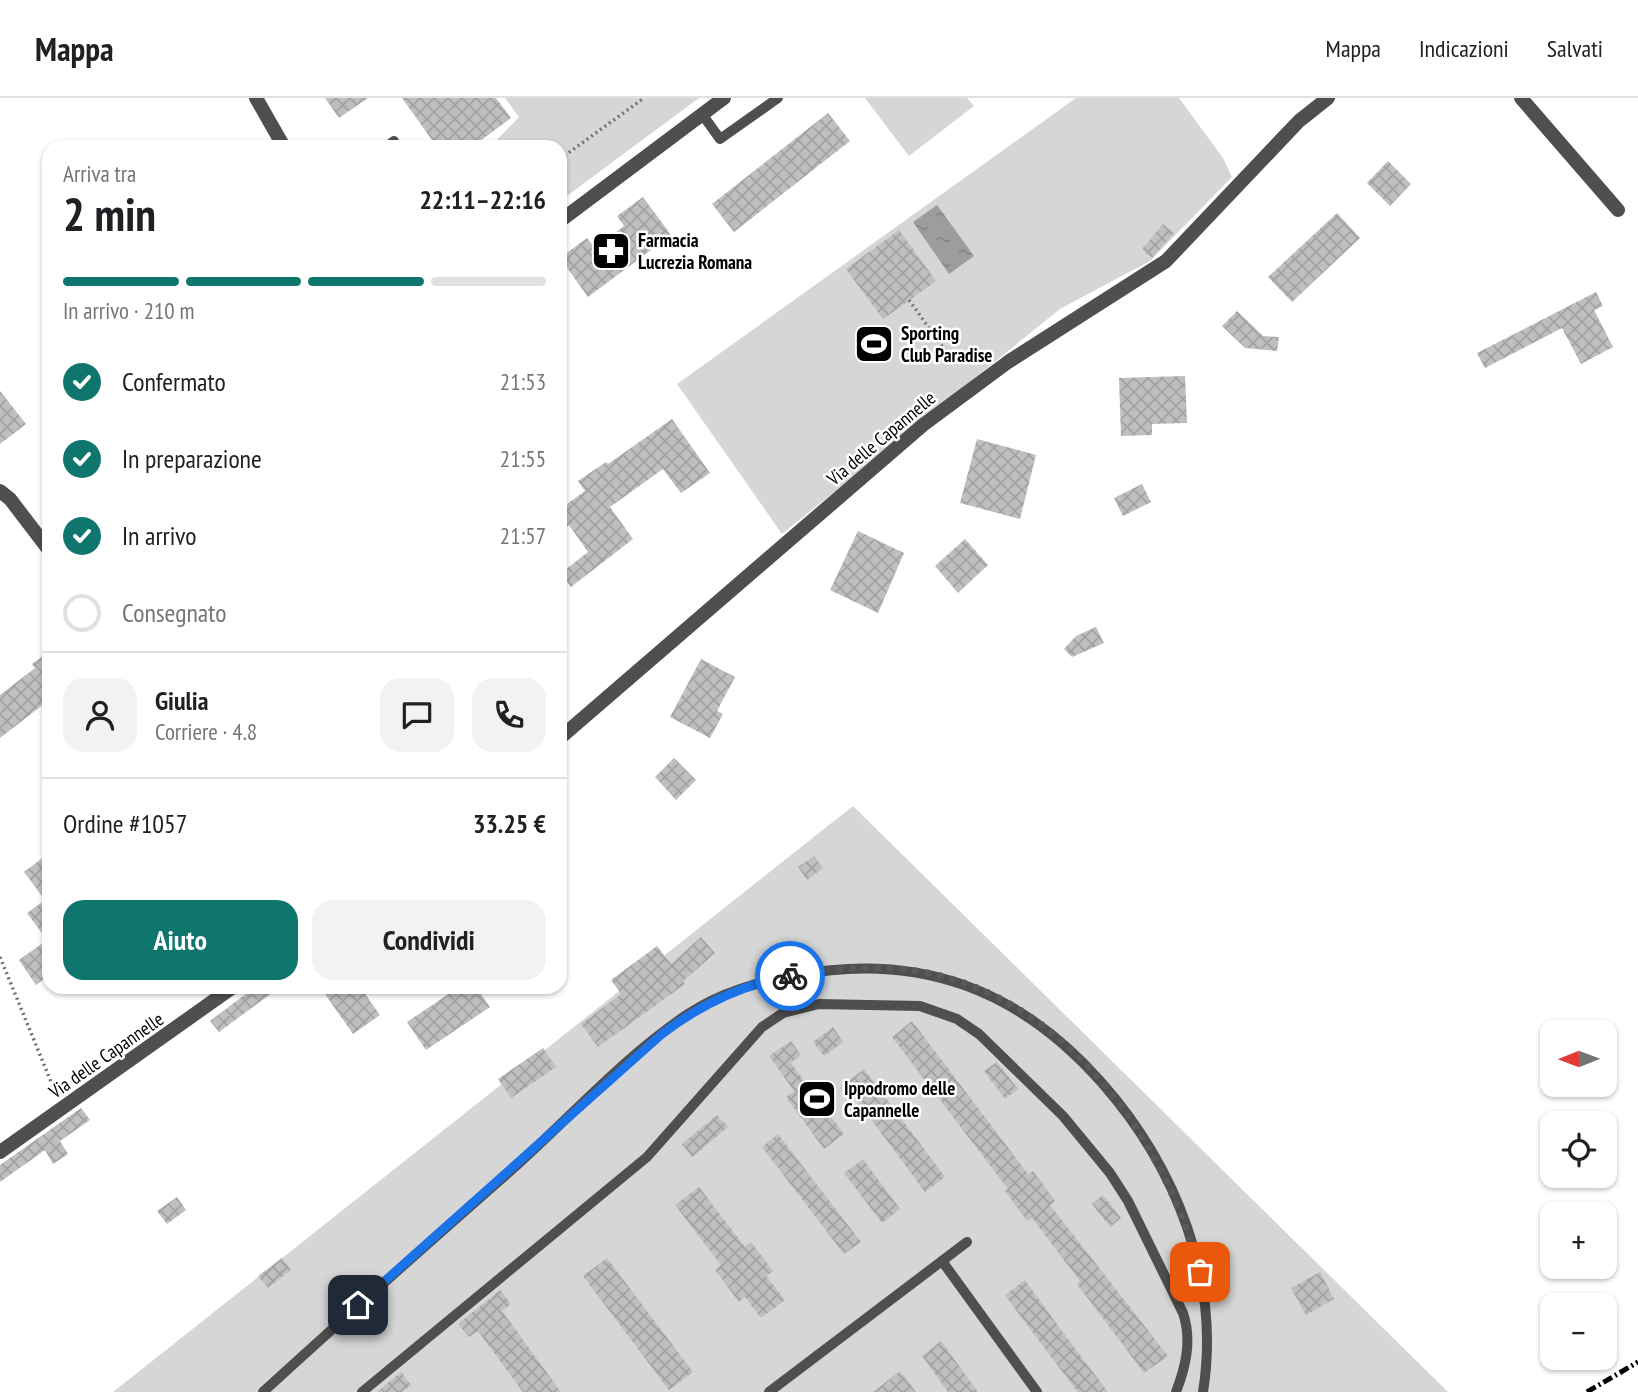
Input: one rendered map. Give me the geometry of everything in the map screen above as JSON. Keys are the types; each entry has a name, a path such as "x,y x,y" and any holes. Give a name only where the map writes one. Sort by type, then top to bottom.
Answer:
{"street":[{"path":"256,98 280,140"},
{"path":"567,216 724,98"},
{"name":"Via delle Capannelle","path":"567,732 923,425 1008,362 1166,261 1298,121 1328,98"},
{"path":"1521,98 1618,210"},
{"path":"0,491 10,499 42,541"},
{"name":"Via delle Capannelle","path":"0,1153 223,994"}],"lane":[{"path":"702,114 720,139 778,98"},
{"path":"263,1392 414,1252 676,1023 715,999 748,985 818,971 862,968 933,974 992,996 1049,1031 1110,1093 1160,1167 1180,1209 1194,1250 1207,1317 1203,1392"},
{"path":"362,1392 648,1157 762,1027 794,1009 839,1003 910,1005 957,1019 987,1041 1063,1116 1123,1194 1183,1312 1187,1329 1187,1354 1176,1392"},
{"path":"769,1392 967,1242"},
{"path":"942,1261 1037,1392"}],"path":[{"path":"567,154 644,98"},
{"path":"909,300 951,359"},
{"path":"0,957 63,1109"}],"shaded area":[{"path":"505,98 699,98 567,196 567,140 497,140 519,117"},
{"path":"865,98 967,98 974,106 909,156"},
{"name":"Sporting Club Paradise","path":"1076,98 1179,98 1223,158 1232,177 1150,261 1060,309 782,534 677,384"},
{"name":"Ippodromo delle Capannelle","path":"853,806 1448,1392 113,1392"}],"water":[{"path":"937,205 974,256 949,274 913,222"}],"building":[{"path":"325,98 368,98 339,118"},
{"path":"402,98 496,98 511,118 481,140 432,140"},
{"path":"828,113 850,141 734,232 712,204"},
{"path":"1388,161 1411,184 1390,206 1367,183"},
{"path":"643,197 671,235 588,297 567,268 567,253 587,238 595,248 624,226 617,216"},
{"path":"1337,213 1360,238 1292,302 1268,277"},
{"path":"1163,224 1174,233 1152,258 1142,249"},
{"path":"899,230 936,281 883,319 846,269"},
{"path":"1596,292 1603,306 1594,310 1613,347 1581,364 1562,328 1485,368 1477,353"},
{"path":"1237,311 1263,336 1279,337 1277,351 1245,348 1222,326"},
{"path":"1185,376 1187,423 1152,424 1152,435 1121,436 1119,378"},
{"path":"0,391 26,424 0,444"},
{"path":"672,419 710,473 681,493 663,469 610,507 633,539 571,587 567,581 567,568 588,552 569,525 567,527 567,504 585,491 578,481 606,462 608,464"},
{"path":"977,439 1036,455 1020,519 960,503"},
{"path":"1142,484 1151,502 1123,516 1114,498"},
{"path":"858,531 904,553 878,613 830,590"},
{"path":"965,539 988,565 958,593 935,566"},
{"path":"1096,627 1104,643 1072,657 1064,649 1076,636"},
{"path":"42,656 42,705 0,738 0,695 35,668 32,664"},
{"path":"701,659 735,677 717,711 723,714 710,738 670,717"},
{"path":"674,758 696,780 676,800 655,777"},
{"path":"814,856 823,868 807,880 798,867"},
{"path":"42,858 42,896 24,872"},
{"path":"42,902 42,933 27,913"},
{"path":"701,937 715,953 683,981 685,984 598,1047 581,1024 621,994 611,980 657,946 671,964"},
{"path":"42,944 42,980 36,985 19,960"},
{"path":"246,994 271,994 219,1032 210,1021"},
{"path":"325,994 365,994 380,1015 353,1034"},
{"path":"449,994 481,994 490,1007 426,1050 407,1022"},
{"path":"912,1021 1028,1174 1033,1171 1055,1201 1050,1205 1168,1356 1144,1373 1077,1284 1080,1281 1032,1218 1027,1221 1005,1191 1008,1189 892,1037"},
{"path":"833,1027 843,1042 824,1056 813,1042"},
{"path":"791,1041 801,1055 791,1063 844,1134 824,1149 786,1097 794,1091 769,1056"},
{"path":"543,1048 556,1067 511,1098 498,1079"},
{"path":"997,1062 1018,1089 1005,1099 984,1071"},
{"path":"864,1069 945,1177 925,1192 845,1084"},
{"path":"81,1108 90,1120 60,1141 68,1154 53,1164 45,1150 0,1182 0,1165"},
{"path":"717,1115 728,1127 692,1157 682,1144"},
{"path":"778,1134 861,1242 844,1254 762,1147"},
{"path":"863,1159 900,1209 882,1223 844,1173"},
{"path":"699,1187 745,1247 751,1242 773,1271 766,1276 785,1300 761,1318 745,1297 739,1302 715,1270 721,1265 675,1205"},
{"path":"1103,1195 1121,1218 1110,1227 1092,1204"},
{"path":"177,1197 186,1210 167,1224 157,1211"},
{"path":"282,1258 291,1270 268,1288 258,1276"},
{"path":"607,1258 693,1372 669,1390 583,1276"},
{"path":"1320,1272 1334,1299 1306,1315 1291,1288"},
{"path":"1025,1280 1108,1392 1078,1392 1033,1333 1005,1295"},
{"path":"500,1290 511,1304 502,1311 561,1392 523,1392 478,1331 469,1337 458,1324"},
{"path":"941,1341 978,1392 948,1392 922,1356"},
{"path":"900,1371 916,1392 873,1392"},
{"path":"401,1372 411,1385 402,1392 377,1392"}],"railway":[{"path":"1587,1392 1638,1362"}],"way so far":[{"path":"790,976 854,968 920,972 969,985 1011,1006 1049,1031 1081,1060 1110,1093 1148,1146 1180,1209 1200,1272"}],"place":[{"name":"Farmacia Lucrezia Romana","path":"611,251"},
{"name":"Sporting Club Paradise","path":"874,344"},
{"name":"Ippodromo delle Capannelle","path":"817,1099"}],"route":[{"path":"358,1305 414,1252 662,1034 715,999 748,985 790,976"}]}
